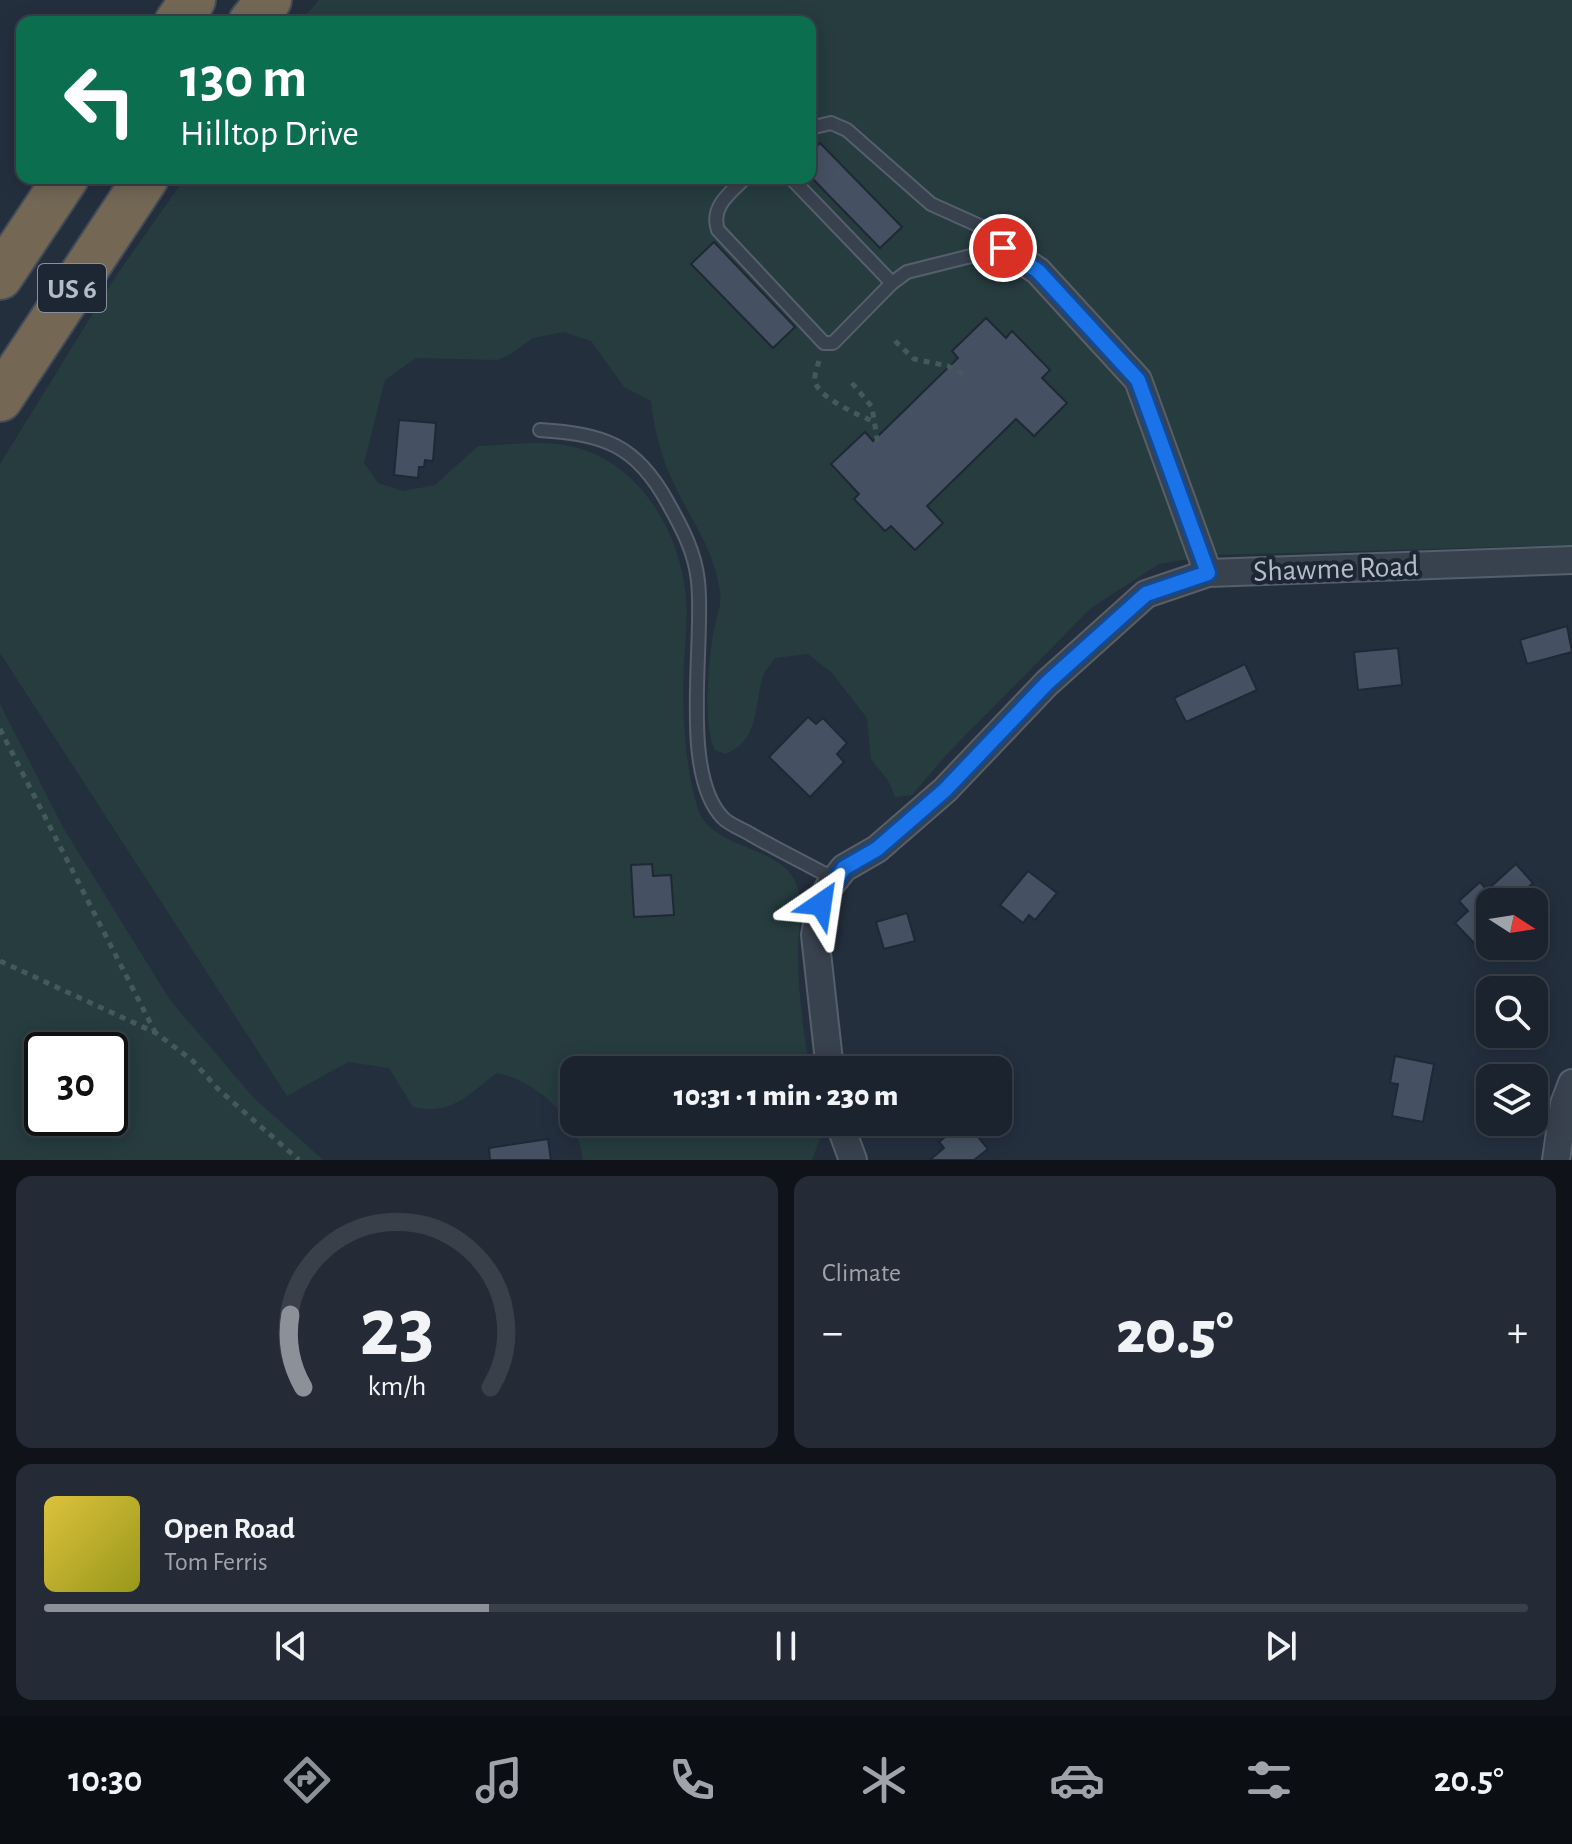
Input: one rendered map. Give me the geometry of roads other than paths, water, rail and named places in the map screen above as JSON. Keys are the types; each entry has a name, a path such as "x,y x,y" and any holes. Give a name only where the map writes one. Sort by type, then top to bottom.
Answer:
{"highway":[{"path":"256,16 269,0"},
{"name":"US 6","path":"0,277 62,184"},
{"name":"US 6","path":"0,399 142,184"}],"street":[{"path":"1003,248 1038,271 1138,380 1208,573"},
{"name":"Shawme Road","path":"828,1056 815,935 821,904 835,879 844,868 877,849 945,790 1047,683 1146,594 1208,573 1572,560"},
{"path":"1556,1160 1564,1104 1572,1083"},
{"path":"844,1136 853,1160"}],"lane":[{"path":"739,184 722,201 717,212 718,230 824,343 833,343 892,283 907,272 1003,248 991,231 931,204 847,130 831,123 816,127"},
{"path":"797,184 892,283"},
{"path":"540,430 590,434 617,444 641,462 665,496 687,538 698,578 701,627 696,694 698,736 701,766 712,799 724,819 835,879"}]}
